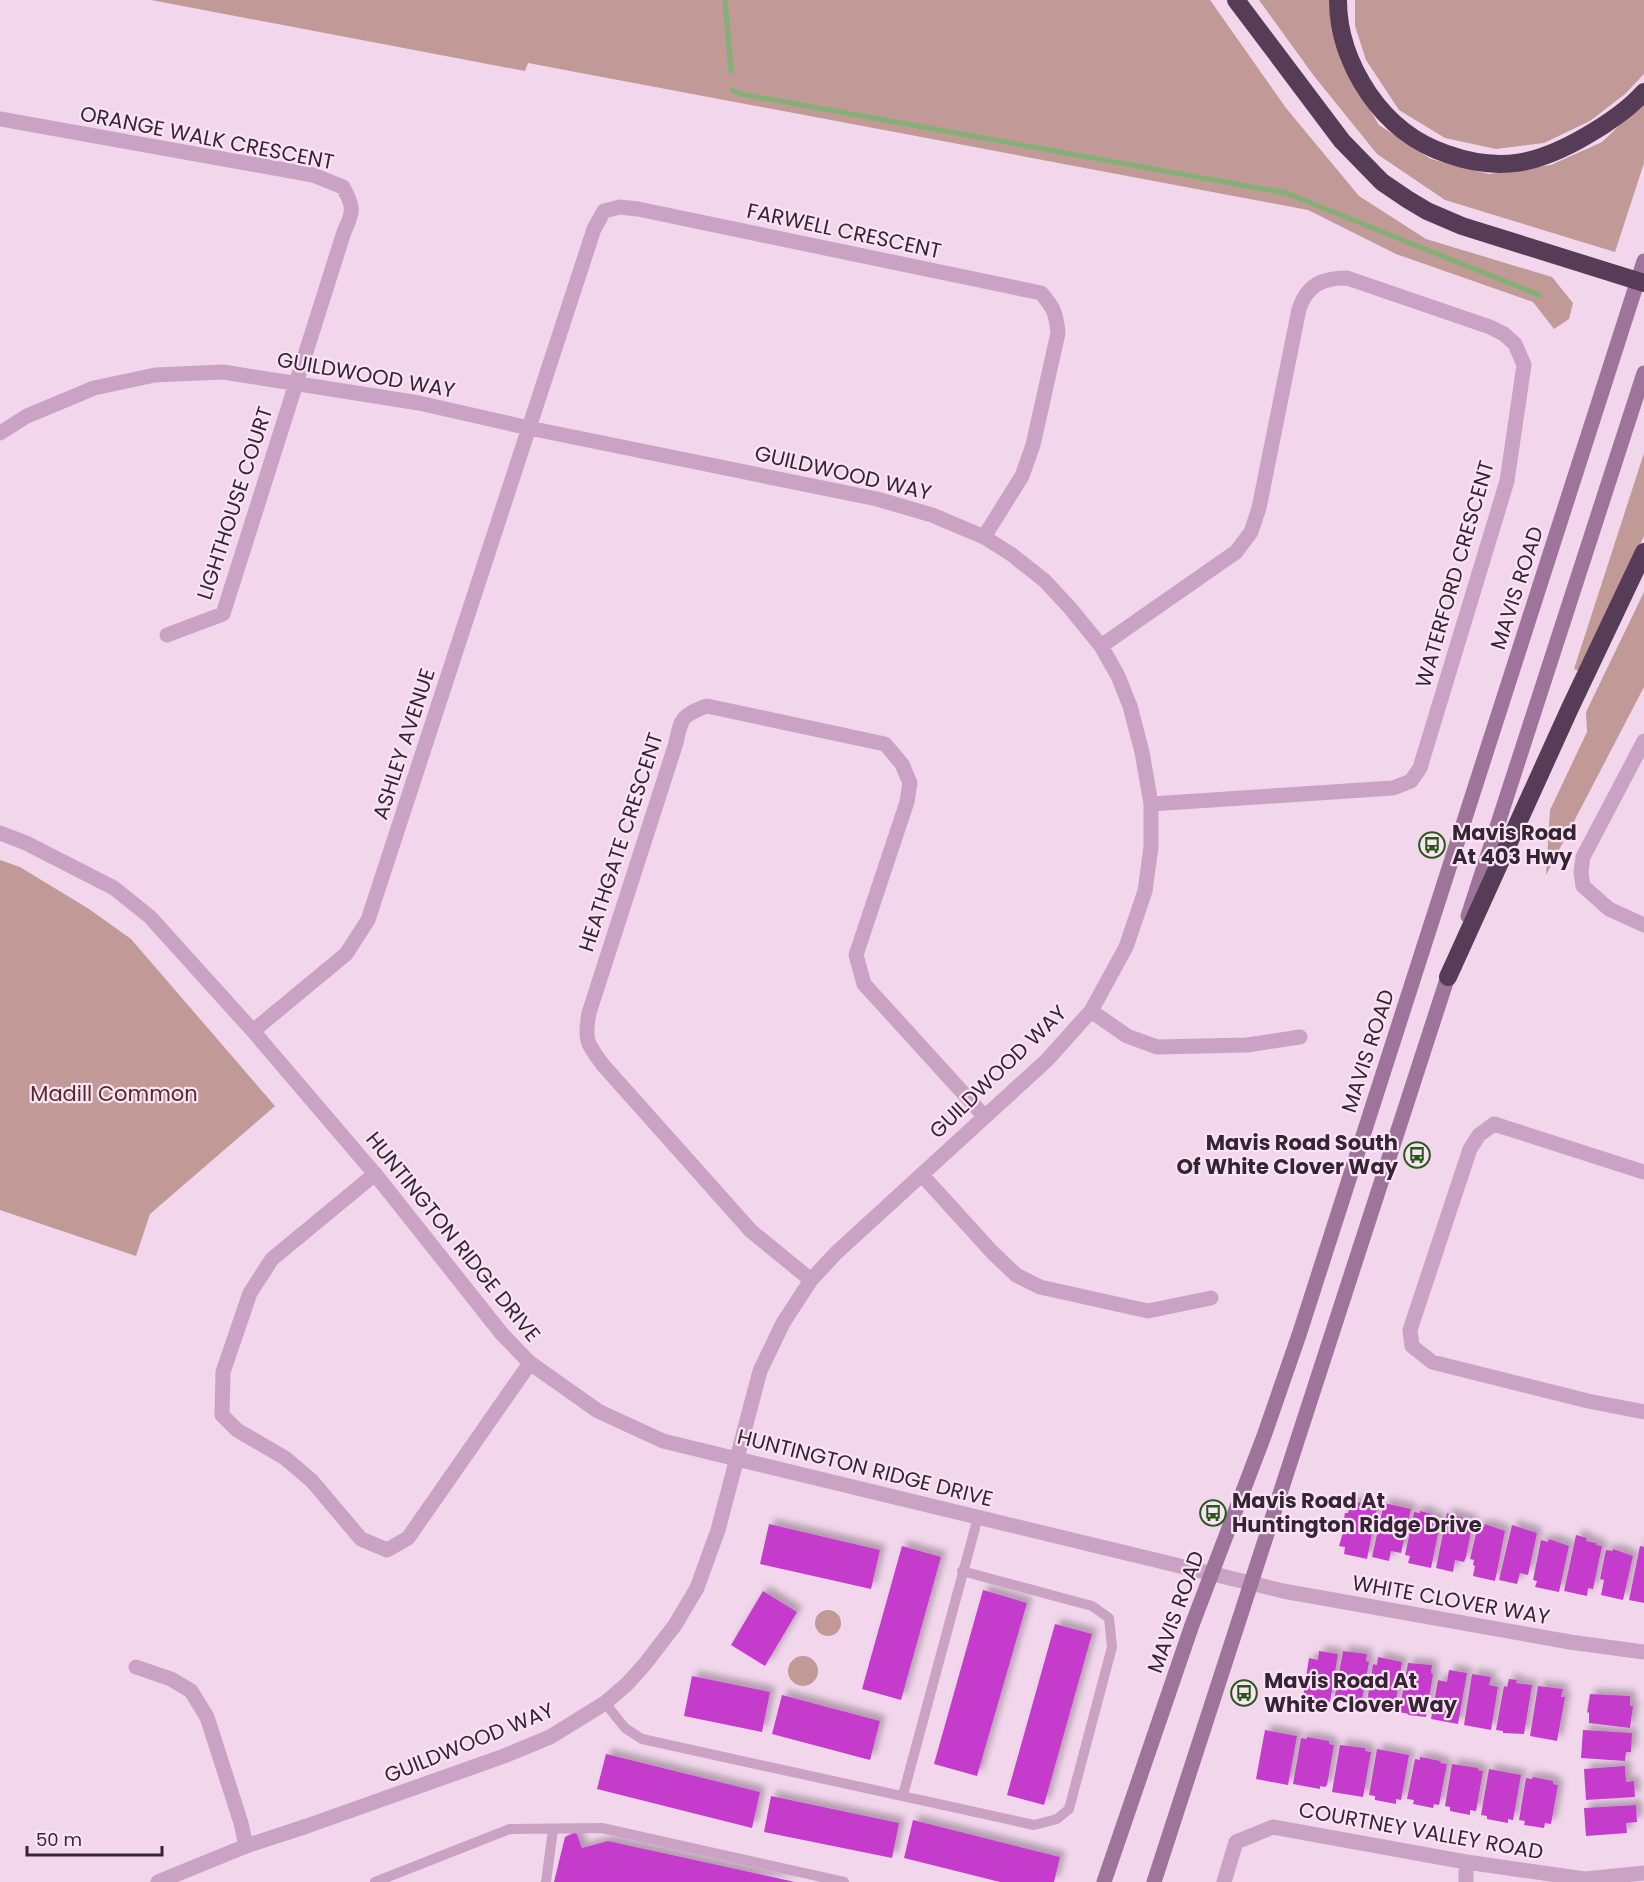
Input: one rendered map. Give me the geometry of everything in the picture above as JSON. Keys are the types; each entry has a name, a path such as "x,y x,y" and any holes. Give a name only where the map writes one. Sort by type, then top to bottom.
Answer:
{"highway":[{"path":"1236,0 1342,141 1372,173 1399,193 1427,211 1462,226 1641,282"},
{"path":"1338,0 1340,25 1347,54 1375,103 1396,126 1418,142 1436,151 1470,162 1518,163 1562,149 1600,128 1644,92"},
{"path":"1448,978 1570,708 1644,552"}],"main road":[{"name":"MAVIS ROAD","path":"1104,1882 1192,1624 1260,1446 1300,1332 1641,282 1644,261"},
{"path":"1154,1882 1644,374"}],"street":[{"name":"ORANGE WALK CRESCENT","path":"0,119 313,176 343,187 351,202 352,214 344,232 296,384"},
{"name":"FARWELL CRESCENT","path":"529,428 594,229 604,211 620,207 1041,293 1057,315 1058,333 1033,445 1022,476 984,537"},
{"name":"WATERFORD CRESCENT","path":"1101,646 1236,552 1251,532 1259,508 1299,309 1303,298 1314,285 1331,278 1347,278 1490,327 1504,334 1515,344 1524,365 1507,482 1420,768 1412,781 1393,788 1151,804"},
{"name":"GUILDWOOD WAY","path":"0,433 27,416 94,388 155,375 223,372 419,403 529,428 877,499 932,515 984,537 1011,554 1045,581 1071,608 1101,646 1118,676 1130,706 1142,752 1151,804 1151,847 1145,891 1126,946 1091,1011 1047,1060 836,1253 811,1280 783,1323 760,1371 718,1530 697,1588 675,1625 627,1684 605,1703 550,1737 504,1756 246,1846 158,1882"},
{"name":"LIGHTHOUSE COURT","path":"167,635 223,614 296,384"},
{"name":"ASHLEY AVENUE","path":"253,1030 346,954 368,920 529,428"},
{"name":"HEATHGATE CRESCENT","path":"811,1280 751,1231 603,1065 587,1043 589,1013 676,743 680,723 692,712 707,706 885,744 902,764 910,783 907,802 856,956 864,984 985,1116"},
{"path":"1644,741 1583,858 1581,872 1583,886 1609,909 1644,925"},
{"name":"HUNTINGTON RIDGE DRIVE","path":"0,833 26,843 114,888 159,925 253,1030 375,1174 502,1334 530,1363 598,1411 663,1441 1251,1584"},
{"path":"1091,1011 1127,1036 1157,1047 1247,1045 1300,1037"},
{"path":"1644,1172 1494,1124 1479,1135 1470,1149 1410,1330 1412,1346 1432,1362 1588,1401 1644,1412"},
{"path":"375,1174 272,1259 250,1293 223,1372 222,1415 237,1430 285,1458 312,1480 361,1539 387,1550 408,1538 530,1363"},
{"path":"922,1174 992,1252 1016,1275 1040,1287 1148,1311 1211,1298"},
{"name":"WHITE CLOVER WAY","path":"1251,1584 1477,1627 1644,1652"},
{"path":"136,1667 171,1678 191,1691 207,1717 241,1823 246,1846"},
{"name":"COURTNEY VALLEY ROAD","path":"1224,1882 1236,1842 1273,1827 1466,1862 1585,1879 1644,1873"},
{"path":"1466,1862 1466,1882"}],"lane":[{"path":"903,1795 978,1517"},
{"path":"605,1703 625,1728 642,1739 1034,1825 1058,1819 1069,1809 1112,1647 1109,1618 1092,1606 962,1571"},
{"path":"375,1882 510,1830 602,1828 844,1882"},
{"path":"546,1882 553,1830"}],"green space":[{"path":"151,0 1210,0 1286,108 1359,196 1426,239 1552,277 1573,303 1569,319 1554,329 1533,302 1396,254 1308,210 528,63 525,71"},
{"path":"1259,0 1329,0 1341,62 1379,125 1431,159 1489,174 1551,165 1602,142 1644,102 1644,163 1615,252 1445,200 1377,154 1314,76"},
{"path":"1355,0 1644,0 1644,74 1625,94 1590,121 1544,143 1496,149 1445,138 1399,110 1366,60 1355,26"},
{"path":"1644,453 1644,536 1582,672 1574,669"},
{"path":"1644,592 1644,687 1546,875 1550,810 1587,732 1586,712"},
{"name":"Madill Common","path":"0,860 20,867 89,909 131,939 275,1106 150,1214 136,1256 0,1210"},
{"path":"828,1610 837,1614 841,1623 837,1632 828,1636 819,1632 815,1623 819,1614"},
{"path":"803,1656 813,1661 818,1671 813,1681 803,1686 793,1681 788,1671 793,1661"}],"building":[{"path":"1356,1502 1377,1508 1367,1559 1344,1554 1345,1547 1339,1546 1344,1529 1342,1528 1345,1513 1348,1513 1350,1503 1356,1504"},
{"path":"1384,1503 1411,1509 1401,1553 1391,1551 1389,1561 1372,1557"},
{"path":"1420,1511 1441,1519 1431,1568 1408,1563 1410,1556 1405,1555 1414,1512 1420,1513"},
{"path":"1447,1513 1473,1521 1466,1557 1464,1562 1455,1560 1453,1572 1436,1568"},
{"path":"769,1524 880,1550 871,1589 760,1564"},
{"path":"1485,1524 1505,1531 1495,1581 1473,1576 1474,1560 1470,1559 1478,1525 1484,1527"},
{"path":"1512,1525 1537,1533 1528,1575 1520,1573 1517,1584 1499,1580"},
{"path":"1576,1535 1602,1546 1593,1589 1588,1588 1587,1596 1564,1591"},
{"path":"1549,1539 1569,1546 1559,1592 1535,1587 1537,1581 1533,1580 1541,1540 1548,1542"},
{"path":"902,1546 941,1557 901,1700 862,1689"},
{"path":"1640,1546 1644,1547 1644,1603 1629,1600"},
{"path":"1613,1549 1633,1556 1623,1600 1601,1595 1604,1580 1600,1579 1606,1550 1613,1551"},
{"path":"983,1590 1027,1603 977,1776 934,1764"},
{"path":"763,1591 797,1612 765,1666 731,1645"},
{"path":"1055,1624 1092,1634 1044,1805 1007,1795"},
{"path":"1319,1651 1338,1654 1330,1702 1303,1697 1309,1658 1318,1660"},
{"path":"1343,1651 1367,1654 1366,1661 1369,1662 1361,1705 1354,1704 1353,1706 1334,1701"},
{"path":"1378,1657 1402,1662 1394,1713 1366,1708 1373,1664 1377,1665"},
{"path":"1408,1663 1432,1665 1431,1673 1433,1674 1426,1717 1399,1712"},
{"path":"1449,1670 1467,1673 1458,1724 1431,1719 1438,1680 1447,1682"},
{"path":"1472,1674 1491,1677 1489,1685 1498,1687 1491,1730 1464,1725"},
{"path":"692,1676 770,1692 762,1732 684,1716"},
{"path":"1509,1679 1517,1680 1516,1683 1532,1685 1524,1734 1503,1733 1503,1731 1496,1730 1504,1686 1507,1687"},
{"path":"1538,1686 1563,1689 1561,1697 1565,1697 1557,1741 1530,1736"},
{"path":"1590,1694 1630,1696 1630,1706 1633,1706 1630,1728 1589,1723 1589,1712 1587,1713"},
{"path":"782,1695 880,1721 870,1760 772,1734"},
{"path":"1265,1730 1297,1736 1288,1785 1256,1779"},
{"path":"1583,1730 1632,1733 1631,1752 1626,1752 1625,1761 1581,1758"},
{"path":"1307,1737 1329,1741 1329,1744 1334,1745 1327,1785 1320,1786 1320,1789 1293,1784 1301,1738 1307,1739"},
{"path":"1340,1745 1365,1748 1365,1751 1371,1752 1363,1797 1332,1792"},
{"path":"1377,1749 1409,1755 1401,1800 1396,1799 1396,1804 1375,1800 1375,1796 1369,1795"},
{"path":"606,1754 760,1792 752,1828 597,1789"},
{"path":"1420,1757 1447,1764 1439,1805 1434,1804 1433,1808 1413,1804 1414,1800 1407,1799 1415,1759 1420,1760"},
{"path":"1452,1764 1478,1768 1483,1771 1476,1811 1470,1810 1470,1815 1450,1811 1450,1807 1445,1806"},
{"path":"1625,1766 1626,1782 1634,1781 1635,1797 1586,1800 1584,1769"},
{"path":"1489,1769 1521,1775 1513,1820 1508,1819 1508,1823 1487,1819 1487,1816 1481,1815"},
{"path":"1533,1777 1553,1781 1553,1784 1558,1785 1551,1824 1545,1823 1544,1828 1524,1825 1525,1821 1519,1820 1526,1778 1532,1779"},
{"path":"771,1796 899,1823 892,1858 764,1832"},
{"path":"1636,1805 1637,1822 1626,1823 1627,1833 1586,1836 1584,1808"},
{"path":"913,1820 1060,1857 1054,1882 1000,1882 904,1858"},
{"path":"576,1832 582,1848 608,1841 795,1882 554,1882 565,1837"}],"waterway":[{"path":"725,0 731,71"},
{"path":"732,90 741,94 1286,193 1539,295"}],"place":[{"name":"Mavis Road At 403 Hwy","path":"1432,845"},
{"name":"Mavis Road South Of White Clover Way","path":"1417,1155"},
{"name":"Mavis Road At Huntington Ridge Drive","path":"1213,1513"},
{"name":"Mavis Road At White Clover Way","path":"1244,1693"}]}
